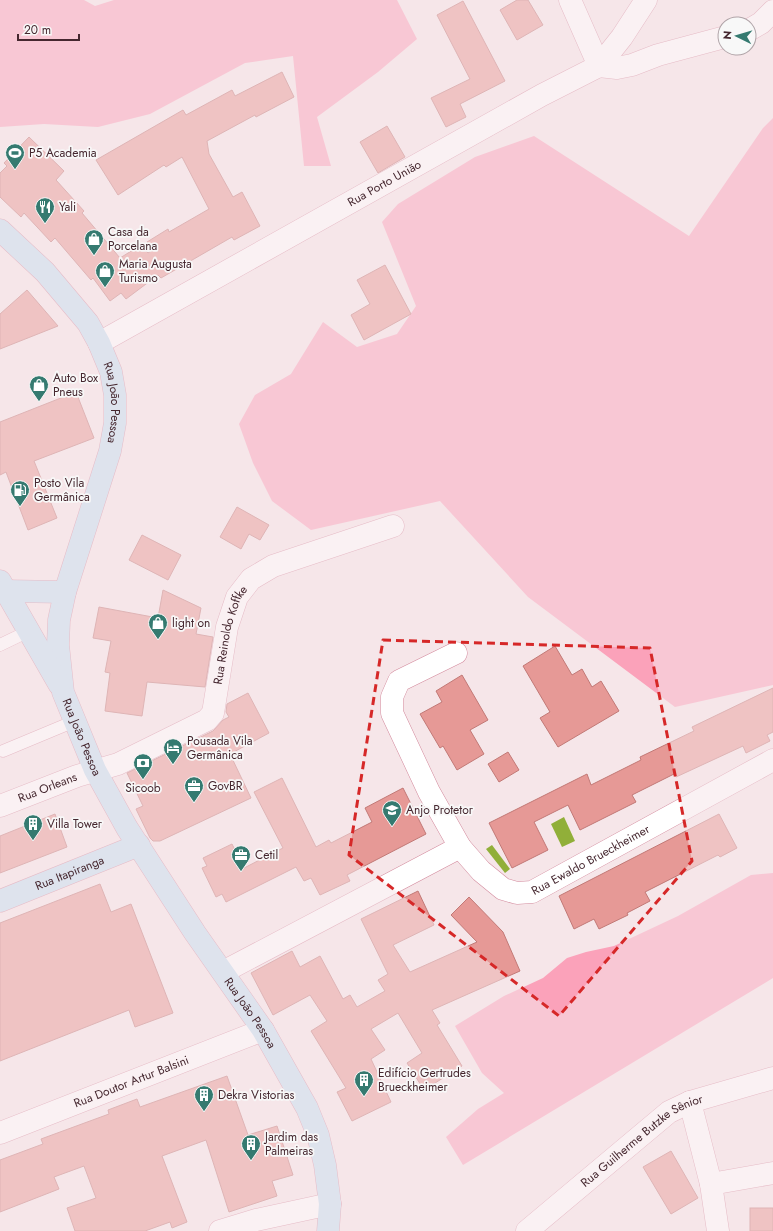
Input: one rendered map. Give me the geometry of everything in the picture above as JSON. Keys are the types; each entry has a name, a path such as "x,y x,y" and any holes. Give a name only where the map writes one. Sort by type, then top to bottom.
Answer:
{"main road":[{"name":"Rua João Pessoa","path":"0,230 45,272 88,323 99,343 111,372 114,387 115,423 110,451 65,592 59,620 58,646 63,692 95,770 139,845 222,972 263,1030 307,1108 318,1135 325,1165 330,1204 328,1231"},
{"path":"3,586 65,592"},
{"path":"3,586 63,692"},
{"name":"Rua Itapiranga","path":"0,901 139,845"}],"street":[{"path":"570,0 599,66 618,68 632,65 717,39"},
{"name":"Rua Porto União","path":"99,343 542,95 599,66 622,37 646,0"},
{"path":"757,25 773,11"},
{"name":"Rua Reinoldo Koffke","path":"95,770 118,764 207,720 213,713 227,627 237,597 252,580 273,566 393,526"},
{"name":"Rua Ewaldo Brueckheimer","path":"456,653 400,681 392,697 392,713 429,792 460,847 481,871 503,889 517,894 532,892 773,760"},
{"name":"Rua Orleans","path":"0,806 95,770"},
{"path":"222,972 460,847"},
{"name":"Rua Doutor Artur Balsini","path":"0,1132 263,1030"},
{"name":"Rua Guilherme Butzke Sênior","path":"527,1231 670,1112 690,1102 773,1078"},
{"path":"690,1102 711,1184 718,1231"},
{"path":"711,1184 773,1173"},
{"path":"220,1231 256,1220 330,1204"}],"lane":[{"path":"0,644 29,631"},
{"path":"3,751 75,721"}],"highlighted area":[{"path":"383,640 650,648 692,861 559,1016 349,855"}],"shaded area":[{"path":"0,0 84,0 95,6 114,0 397,0 417,39 378,72 317,117 331,166 304,166 293,56 245,63 150,114 98,127 44,124 0,127"},
{"path":"773,118 773,685 675,707 528,597 440,501 311,530 272,501 253,463 239,424 255,395 291,374 323,322 357,347 397,334 416,306 382,222 398,204 475,157 534,136 689,236 763,128"},
{"path":"564,817 575,841 562,847 551,824"},
{"path":"492,845 510,869 505,873 486,849"},
{"path":"773,873 773,978 463,1165 446,1137 478,1109 504,1093 482,1073 455,1026 504,996 543,978 567,958 614,946 678,916 751,875"}],"building":[{"path":"517,0 528,0 543,25 517,40 500,10"},
{"path":"463,1 505,81 460,104 466,117 446,127 431,98 470,79 437,15"},
{"path":"282,72 294,97 256,117 255,115 207,141 209,154 233,197 242,192 260,226 234,240 232,237 161,278 158,275 126,299 121,293 110,301 93,278 91,280 55,238 51,242 24,213 21,217 0,197 0,173 7,166 4,163 29,137 64,171 56,180 84,211 82,213 120,258 141,245 148,253 152,250 147,242 168,229 169,232 209,209 182,157 166,167 164,165 118,195 96,160 183,110 186,115 232,90 235,96"},
{"path":"387,126 405,157 378,173 360,142"},
{"path":"385,265 411,314 364,340 351,315 370,304 357,280"},
{"path":"27,290 58,326 0,349 0,314"},
{"path":"76,392 94,438 34,461 57,518 28,530 6,472 0,475 0,422"},
{"path":"237,507 269,525 260,540 249,534 241,549 220,537"},
{"path":"142,535 181,555 168,580 129,560"},
{"name":"light on","path":"163,590 201,608 196,634 213,637 205,687 147,682 142,716 105,711 110,673 105,672 111,641 93,638 99,607 158,618"},
{"path":"555,646 572,675 582,669 592,687 601,681 619,711 558,747 540,718 550,712 523,666"},
{"path":"462,675 488,720 470,730 484,754 457,770 443,746 440,748 420,714 442,702 436,691"},
{"path":"773,688 773,732 767,735 770,741 746,753 743,746 676,777 674,774 632,795 636,802 580,830 568,805 534,822 548,850 512,868 489,823 587,774 591,785 641,760 640,757 694,731 692,727"},
{"path":"248,693 269,733 230,754 251,798 160,841 153,841 150,838 136,809 143,806 127,773 213,731 223,720 229,717 226,712 227,704"},
{"path":"508,752 519,770 499,782 488,764"},
{"path":"282,778 316,847 329,840 331,843 372,822 365,808 403,788 426,834 347,875 350,881 320,895 311,878 304,881 296,867 226,902 222,894 216,897 202,868 207,866 203,858 232,844 244,868 283,848 254,792"},
{"name":"Villa Tower","path":"55,814 67,847 0,873 0,836"},
{"path":"719,814 737,848 720,857 718,855 645,892 650,901 627,913 628,915 599,929 594,919 574,929 559,896"},
{"path":"100,884 111,912 131,904 173,1013 135,1027 129,1010 0,1061 0,923"},
{"path":"418,891 434,925 393,945 410,972 477,942 451,915 469,897 503,932 520,971 432,1010 440,1023 437,1025 462,1066 424,1090 407,1063 422,1053 398,1013 371,1029 385,1050 371,1059 391,1102 352,1121 337,1092 346,1088 311,1031 327,1021 310,995 273,1015 251,973 292,951 300,967 320,956 343,999 350,995 357,1007 385,991 378,980 388,974 361,919"},
{"path":"227,1076 248,1135 277,1126 293,1175 272,1181 277,1196 229,1212 206,1140 162,1156 187,1222 172,1228 170,1222 145,1231 75,1231 67,1208 96,1198 84,1166 54,1177 59,1189 0,1212 0,1160 43,1144 41,1139 109,1114 108,1110 137,1099 140,1107"},
{"path":"671,1151 698,1198 671,1214 643,1167"},
{"path":"750,1208 773,1208 773,1231 750,1231"}],"place":[{"name":"P5 Academia","path":"15,170"},
{"name":"Yali","path":"45,224"},
{"name":"Casa da Porcelana","path":"94,256"},
{"name":"Maria Augusta Turismo","path":"105,288"},
{"name":"Auto Box Pneus","path":"39,402"},
{"name":"Posto Vila Germânica","path":"20,507"},
{"name":"light on","path":"158,640"},
{"name":"Pousada Vila Germânica","path":"173,765"},
{"name":"Sicoob","path":"143,780"},
{"name":"GovBR","path":"194,803"},
{"name":"Anjo Protetor","path":"392,827"},
{"name":"Villa Tower","path":"33,841"},
{"name":"Cetil","path":"241,872"},
{"name":"Edifício Gertrudes Brueckheimer","path":"364,1097"},
{"name":"Dekra Vistorias","path":"204,1112"},
{"name":"Jardim das Palmeiras","path":"251,1161"}]}
